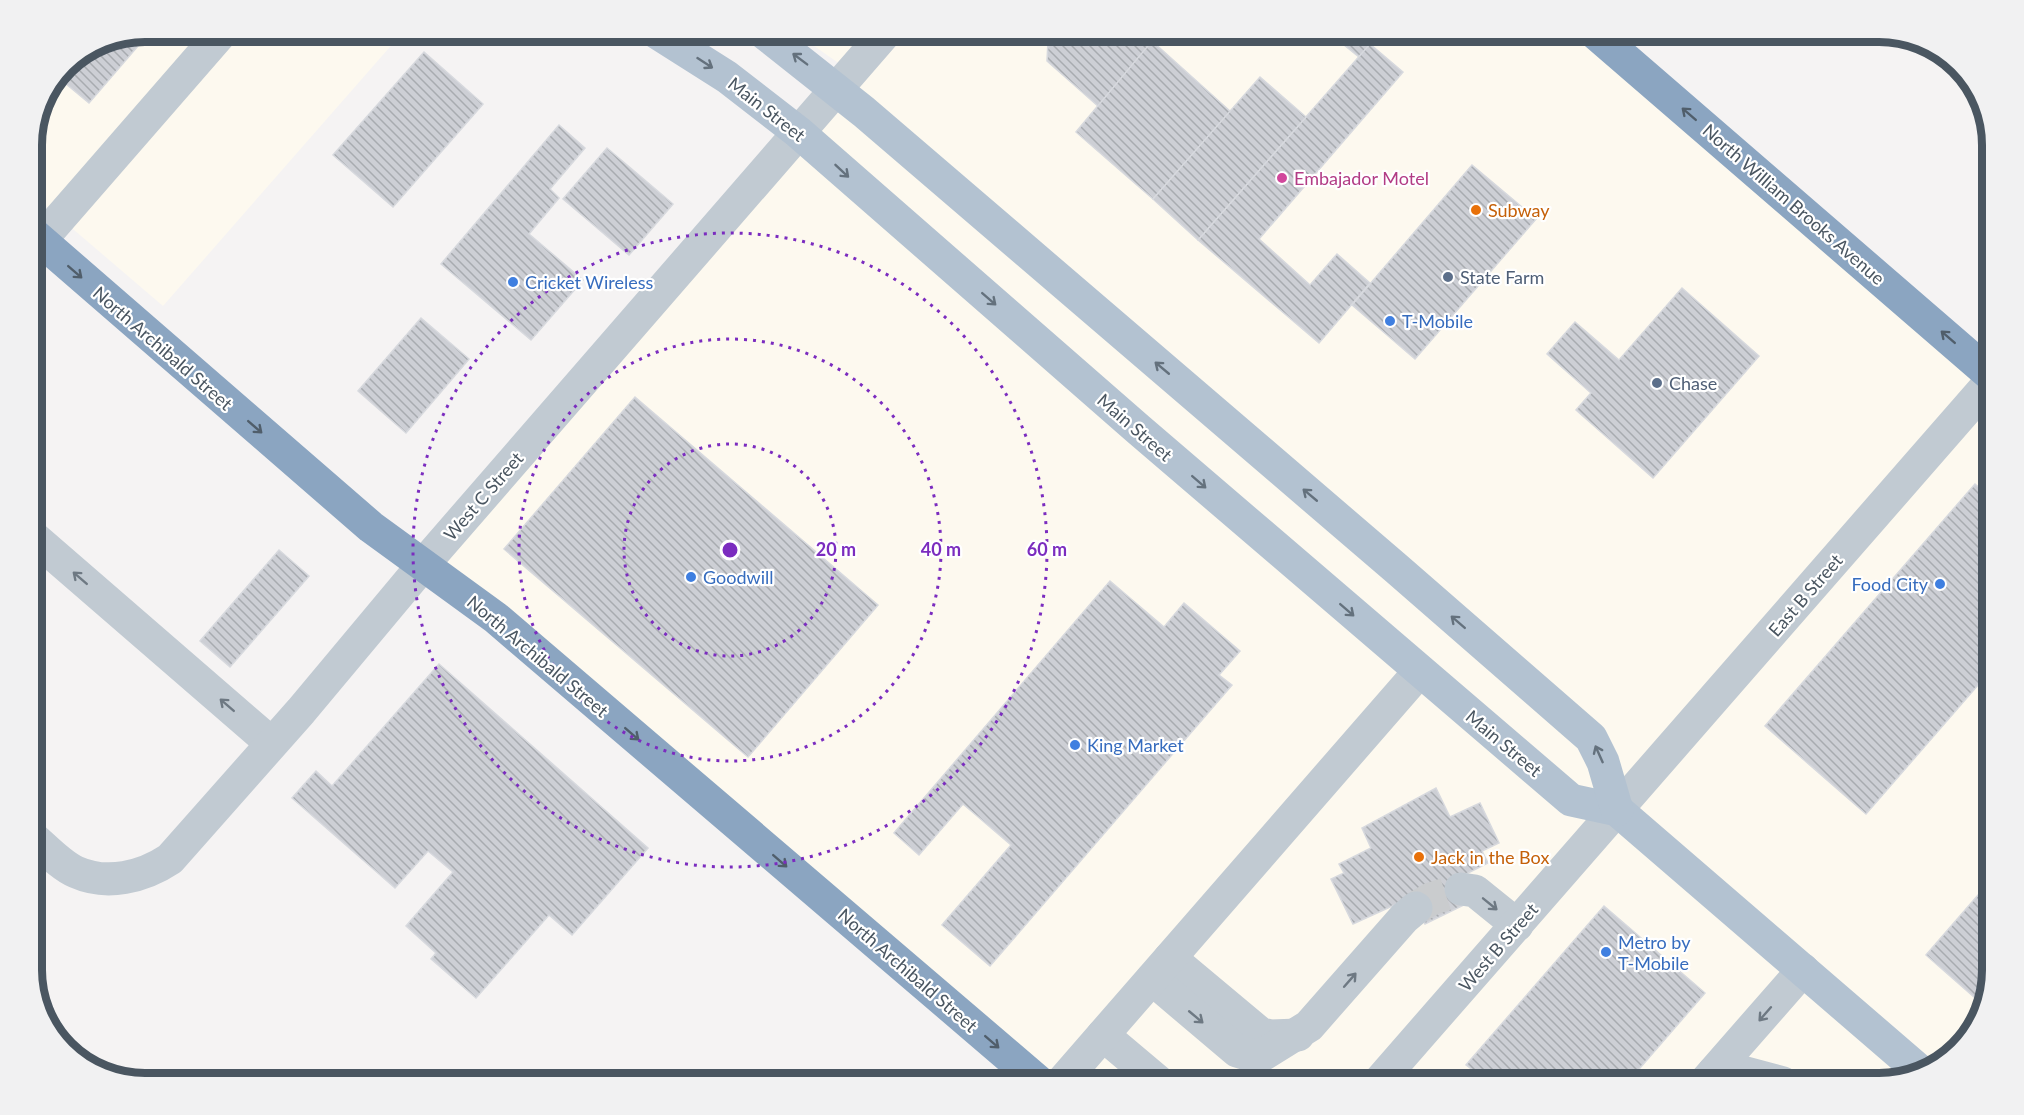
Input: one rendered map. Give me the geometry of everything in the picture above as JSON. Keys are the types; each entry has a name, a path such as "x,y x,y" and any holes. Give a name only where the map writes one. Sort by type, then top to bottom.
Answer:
{"highway":[{"name":"North William Brooks Avenue","path":"1606,42 1982,369"},
{"name":"North Archibald Street","path":"42,242 371,528 505,625 1028,1073"}],"main road":[{"name":"Main Street","path":"672,42 727,77 817,110 1397,569 1591,738 1603,762 1617,810"},
{"name":"Main Street","path":"770,42 817,110 1419,672 1570,800 1617,810 1914,1066"}],"street":[{"path":"42,230 213,42"},
{"name":"West C Street","path":"42,845 75,872 93,878 118,878 141,874 170,859 877,42"},
{"name":"East B Street","path":"1617,810 1982,390"},
{"path":"42,545 271,744"},
{"path":"1070,1073 1419,672"},
{"name":"West B Street","path":"1387,1073 1617,810"},
{"path":"1461,889 1475,891 1517,925"},
{"path":"1161,968 1261,1034 1298,1035 1309,1026 1404,918 1416,908"},
{"path":"1713,1073 1803,970"},
{"path":"1103,1035 1148,1073"}],"shaded area":[{"path":"145,42 394,42 163,306 42,203 42,138 46,118 63,82 88,59 125,44"},
{"path":"808,42 1606,42 1982,368 1982,970 1974,1009 1961,1033 1942,1052 1918,1065 1879,1073 1022,1073 423,565 850,71"}],"building":[{"path":"141,42 89,103 63,82 88,59 125,44"},
{"path":"1048,42 1153,42 1099,107 1047,61"},
{"path":"1151,42 1231,112 1153,199 1076,132"},
{"path":"1340,42 1372,42 1359,57"},
{"name":"Embajador Motel","path":"1370,44 1403,72 1259,239 1310,285 1337,254 1370,283 1319,343 1198,240"},
{"path":"424,52 483,104 393,207 333,155"},
{"path":"1260,77 1306,117 1198,240 1153,199"},
{"path":"559,125 585,148 550,189 559,198 529,234 583,280 531,340 441,264"},
{"path":"607,148 673,204 629,255 563,199"},
{"path":"1472,165 1536,219 1415,359 1352,305"},
{"name":"Chase","path":"1682,288 1759,356 1653,478 1576,410 1591,393 1547,354 1575,322 1619,360"},
{"path":"421,318 469,359 406,433 358,391"},
{"name":"Goodwill","path":"635,397 878,605 748,757 504,549"},
{"name":"Food City","path":"1975,484 1982,490 1982,681 1866,814 1765,726"},
{"path":"279,550 309,576 230,667 200,641"},
{"name":"King Market","path":"1110,581 1164,627 1184,603 1240,651 1219,675 1232,685 990,966 942,925 1011,845 963,804 919,855 894,833"},
{"path":"439,664 648,848 572,935 549,915 476,998 431,959 436,953 406,926 453,872 428,851 395,888 292,798 316,771 332,786"},
{"name":"Jack in the Box","path":"1436,788 1450,817 1480,803 1499,843 1482,851 1488,863 1456,879 1468,903 1425,924 1412,897 1353,924 1331,879 1344,873 1339,864 1371,848 1362,828"},
{"path":"1982,891 1982,970 1977,1000 1926,955"},
{"path":"1604,906 1705,993 1636,1073 1477,1073 1466,1065"}],"tunnel":[{"path":"1416,908 1431,899 1461,889"}],"place":[{"name":"Embajador Motel","path":"1282,178"},
{"name":"Subway","path":"1476,210"},
{"name":"State Farm","path":"1448,277"},
{"name":"Cricket Wireless","path":"513,282"},
{"name":"T-Mobile","path":"1390,321"},
{"name":"Chase","path":"1657,383"},
{"name":"Goodwill","path":"691,577"},
{"name":"Food City","path":"1940,584"},
{"name":"King Market","path":"1075,745"},
{"name":"Jack in the Box","path":"1419,857"},
{"name":"Metro by T-Mobile","path":"1606,952"}]}
